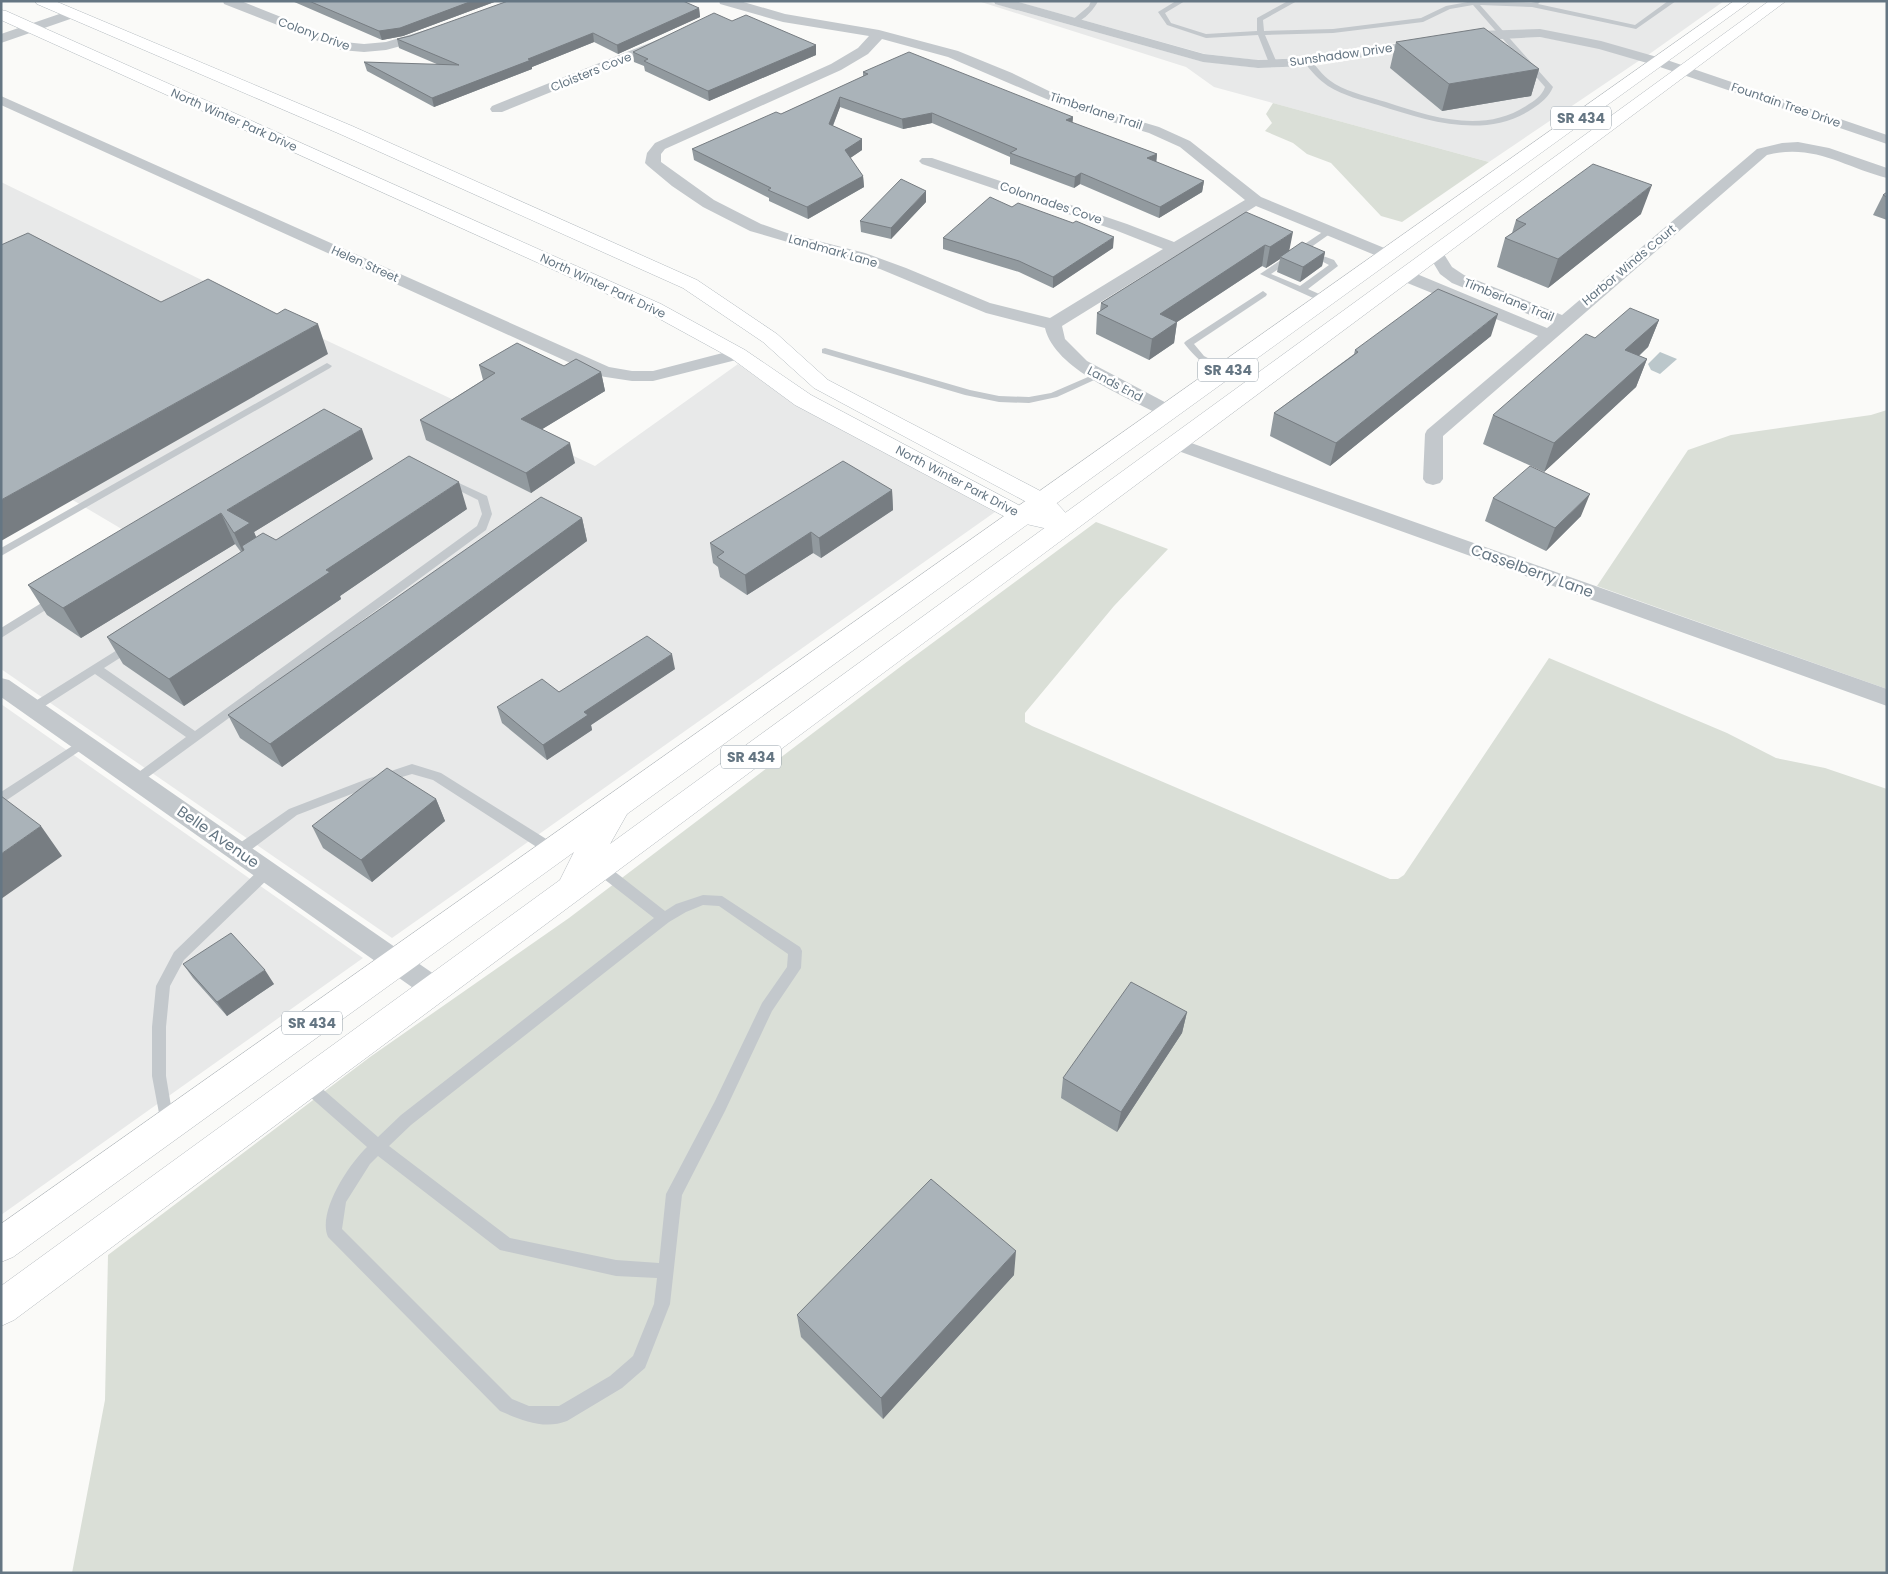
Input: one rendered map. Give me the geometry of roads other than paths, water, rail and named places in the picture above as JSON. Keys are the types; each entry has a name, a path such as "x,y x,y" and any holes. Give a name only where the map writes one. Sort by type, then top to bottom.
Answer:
{"main road":[{"name":"North Winter Park Drive","path":"42,1 346,130 690,284 770,338 821,384 1031,508"},
{"name":"SR 434","path":"1,1245 1031,508 1169,412 1744,1"},
{"name":"SR 434","path":"1,1308 1779,1"},
{"name":"North Winter Park Drive","path":"1,14 654,308 738,354 803,400 1066,526"},
{"path":"1406,276 1406,256 1414,237"},
{"path":"1381,295 1394,268 1388,255"},
{"path":"570,890 586,857 623,801"}],"street":[{"name":"Colony Drive","path":"229,1 341,46 356,49 375,49 398,44 443,28"},
{"name":"Sunshadow Drive","path":"1000,1 1203,58 1258,64 1308,62 1475,35 1540,33 1601,45 1685,71"},
{"name":"Timberlane Trail","path":"727,7 879,34 954,54 1007,76 1048,96 1077,107 1154,130 1170,137 1185,144 1255,200 1388,255"},
{"path":"1,39 71,14"},
{"name":"Landmark Lane","path":"879,34 863,51 848,61 660,146 654,153 653,163 665,174 739,221 770,234 835,249 873,261 984,307 1012,316 1053,324"},
{"name":"Cloisters Cove","path":"497,109 636,54 676,36"},
{"name":"Fountain Tree Drive","path":"1685,71 1887,140"},
{"name":"Helen Street","path":"1,100 605,372 632,376 653,376 738,354"},
{"name":"Harbor Winds Court","path":"1432,479 1434,434 1548,334 1762,152 1785,147 1807,148 1834,154 1887,173"},
{"name":"Colonnades Cove","path":"927,161 1121,227 1174,248"},
{"path":"1053,324 1255,200"},
{"name":"Timberlane Trail","path":"1436,254 1446,270 1458,279 1563,322"},
{"name":"Timberlane Trail","path":"1406,276 1548,334"},
{"path":"1484,308 1499,296"},
{"name":"Lands End","path":"1053,324 1057,340 1081,365 1098,376 1169,412"},
{"name":"Casselberry Lane","path":"1177,444 1887,698"},
{"name":"Belle Avenue","path":"1,686 435,989"}],"lane":[{"path":"1073,22 1092,7 1095,1"},
{"path":"1182,1 1161,12 1169,24 1206,36 1332,32 1423,20 1448,7 1475,2 1535,3 1636,27 1673,1"},
{"path":"1274,63 1261,33 1260,19 1294,1"},
{"path":"1308,62 1326,82 1342,91 1405,111 1459,123 1507,121 1527,110 1547,93 1549,88 1500,34 1475,2"},
{"path":"1325,300 1264,274 1330,231"},
{"path":"1301,250 1331,262 1334,266 1315,275 1301,290"},
{"path":"1284,261 1293,265"},
{"path":"1226,371 1201,358 1189,343 1263,294"},
{"path":"825,351 968,393 999,399 1029,400 1054,395 1098,376"},
{"path":"1,552 327,366"},
{"path":"136,780 482,528 487,514 483,498 432,473"},
{"path":"1,634 68,590"},
{"path":"33,708 144,637"},
{"path":"95,668 195,737"},
{"path":"1,799 83,743"},
{"path":"238,851 293,812 371,782 412,769 437,776 554,851"},
{"path":"600,868 664,918"},
{"path":"167,1127 159,1076 159,1027 163,986 179,956 267,871"},
{"path":"703,900 722,901 795,951 794,968 766,1007 720,1106 674,1194 662,1304 638,1362 616,1382 562,1415 528,1415 506,1404 334,1232 338,1200 365,1159 406,1120 664,918 681,908 703,900"},
{"path":"306,1084 378,1147 506,1244 616,1268 665,1271"}]}
